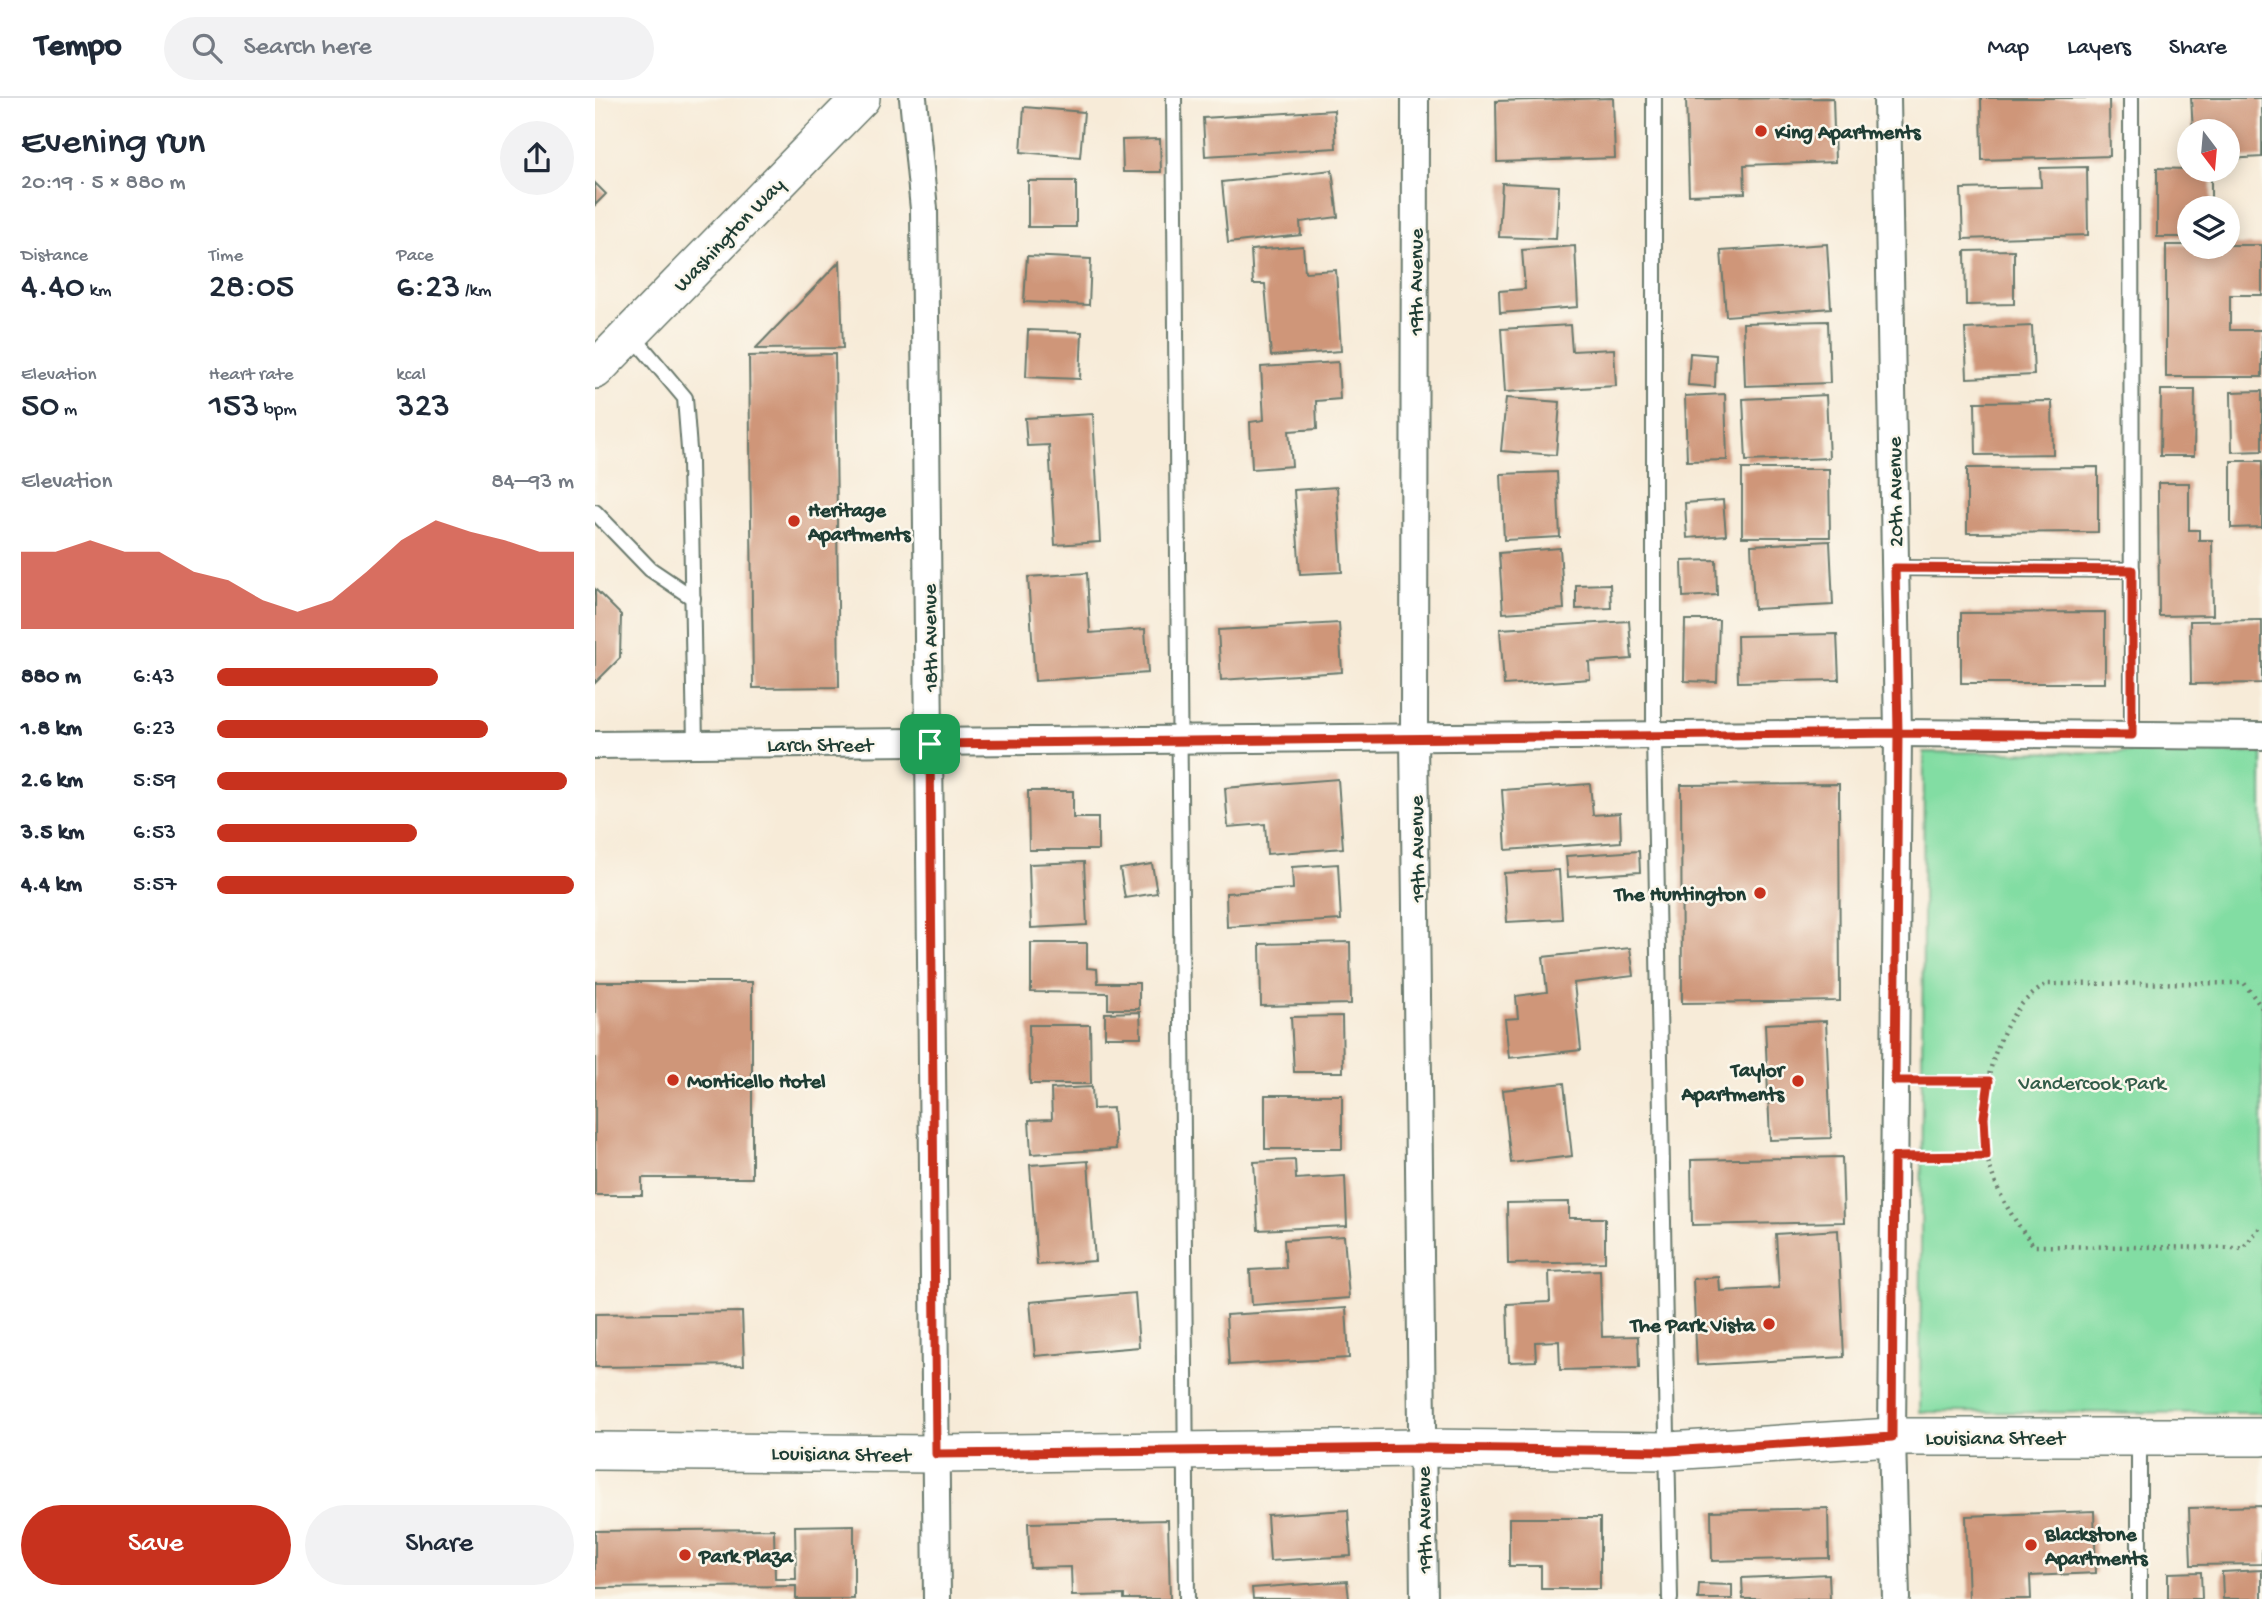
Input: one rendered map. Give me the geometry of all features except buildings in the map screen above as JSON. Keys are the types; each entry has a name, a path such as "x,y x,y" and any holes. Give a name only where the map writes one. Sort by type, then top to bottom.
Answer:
{"street":[{"name":"18th Avenue","path":"913,98 924,209 937,1599"},
{"name":"19th Avenue","path":"1415,98 1415,737 1424,1599"},
{"name":"20th Avenue","path":"1887,98 1898,733 1892,1437 1896,1599"},
{"name":"Washington Way","path":"595,370 841,105"},
{"name":"Larch Street","path":"595,745 1898,733 2262,736"},
{"name":"Louisiana Street","path":"595,1451 936,1454 1422,1448 1669,1451 1892,1437 2262,1437"}],"lane":[{"path":"1174,98 1177,741 1187,1599"},
{"path":"1654,98 1654,736 1670,1599"},
{"path":"2131,98 2132,735"},
{"path":"631,333 685,398 690,462 695,745"},
{"path":"595,512 650,569 693,598"},
{"path":"1895,568 2132,570"},
{"path":"2139,1437 2139,1599"}],"path":[{"path":"2262,1007 2244,983 2046,984 2021,1005 1997,1043 1984,1117 1986,1156 2014,1221 2034,1247 2243,1248 2262,1226"},
{"path":"1895,1081 1989,1081"},
{"path":"1894,1157 1986,1156"}],"green space":[{"name":"Vandercook Park","path":"1924,752 2262,753 2262,1413 1920,1412"}],"place":[{"name":"King Apartments","path":"1761,131"},
{"name":"Heritage Apartments","path":"794,521"},
{"name":"The Huntington","path":"1760,893"},
{"name":"Monticello Hotel","path":"673,1080"},
{"name":"Taylor Apartments","path":"1798,1081"},
{"name":"The Park Vista","path":"1769,1324"},
{"name":"Blackstone Apartments","path":"2031,1545"},
{"name":"Park Plaza","path":"685,1555"}],"route":[{"path":"930,744 936,1454 1422,1448 1669,1451 1892,1437 1894,1157 1986,1156 1984,1117 1989,1081 1895,1081 1898,733 2132,735 2132,570 1895,568 1898,733 930,744"}]}
